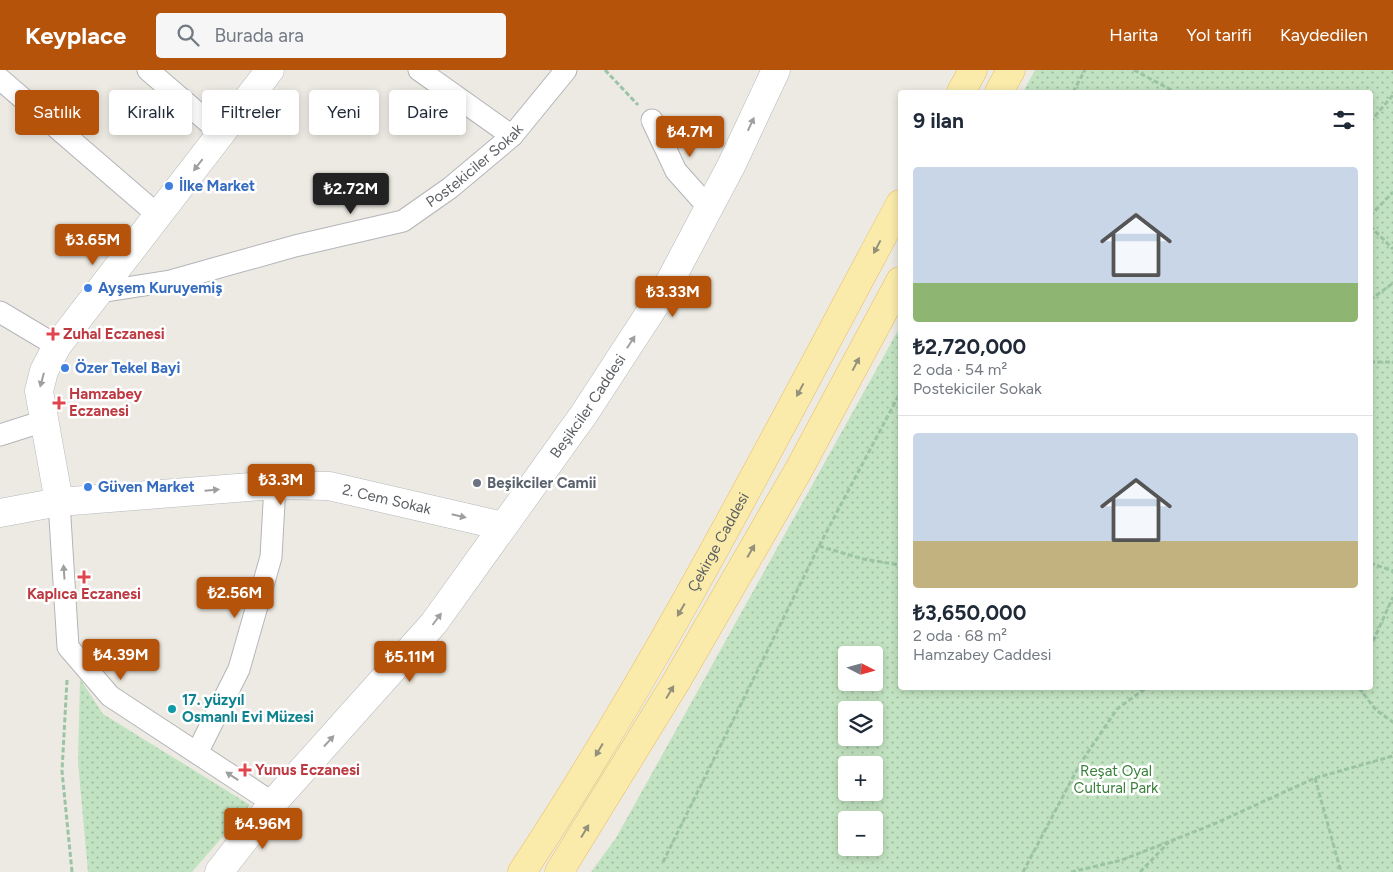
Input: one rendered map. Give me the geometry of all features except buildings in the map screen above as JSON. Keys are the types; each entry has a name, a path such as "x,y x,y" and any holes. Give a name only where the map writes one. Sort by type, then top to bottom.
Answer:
{"main road":[{"path":"255,90 270,70"},
{"name":"Beşikciler Caddesi","path":"219,872 273,802 434,623 584,414 668,285 709,208 776,70"},
{"path":"962,90 973,70"},
{"path":"999,90 1011,70"},
{"path":"59,502 39,391 44,371 57,346 221,135"},
{"name":"Çekirge Caddesi","path":"522,872 633,695 707,566 898,208"},
{"name":"Çekirge Caddesi","path":"559,872 695,648 798,471 898,285"},
{"name":"2. Cem Sokak","path":"0,513 59,502 275,485 329,486 503,526"}],"street":[{"path":"148,70 202,117"},
{"path":"419,70 512,136"},
{"name":"Postekiciler Sokak","path":"100,292 170,281 295,246 403,221 450,188 512,136 566,70"},
{"path":"0,79 159,216"},
{"path":"652,120 676,171 709,208"},
{"path":"0,312 57,346"},
{"path":"0,435 44,422"},
{"path":"197,753 239,670 271,557 275,485"},
{"path":"59,502 68,647 110,696 273,802"}],"path":[{"path":"605,70 652,120"},
{"path":"1074,90 1085,70"},
{"path":"1134,70 1171,90"},
{"path":"1373,118 1393,95"},
{"path":"1373,213 1393,192"},
{"path":"1373,229 1393,250"},
{"path":"1373,298 1393,283"},
{"path":"1373,362 1393,362"},
{"path":"663,862 819,546 898,397"},
{"path":"819,546 862,560 898,566"},
{"path":"1373,564 1393,571"},
{"path":"1373,641 1393,597"},
{"path":"68,647 62,771 72,872"},
{"path":"1023,872 1086,756 1116,710 1143,690"},
{"path":"1361,690 1376,710 1393,722"},
{"path":"1071,872 1122,860 1214,824 1315,778 1393,756"},
{"path":"1315,778 1341,872"},
{"path":"1140,872 1170,841"}],"green space":[{"name":"Reşat Oyal Cultural Park","path":"1035,70 1393,70 1393,872 591,872 616,838 898,331 898,690 1373,690 1373,90 1024,90"},
{"path":"80,679 103,714 250,805 192,872 88,872 78,762"}],"place":[{"name":"İlke Market","path":"169,186"},
{"name":"Ayşem Kuruyemiş","path":"88,288"},
{"name":"Zuhal Eczanesi","path":"53,334"},
{"name":"Özer Tekel Bayi","path":"65,368"},
{"name":"Hamzabey Eczanesi","path":"59,403"},
{"name":"Beşikciler Camii","path":"477,483"},
{"name":"Güven Market","path":"88,487"},
{"name":"Kaplıca Eczanesi","path":"84,577"},
{"name":"17. yüzyıl Osmanlı Evi Müzesi","path":"172,709"},
{"name":"Yunus Eczanesi","path":"245,770"}]}
